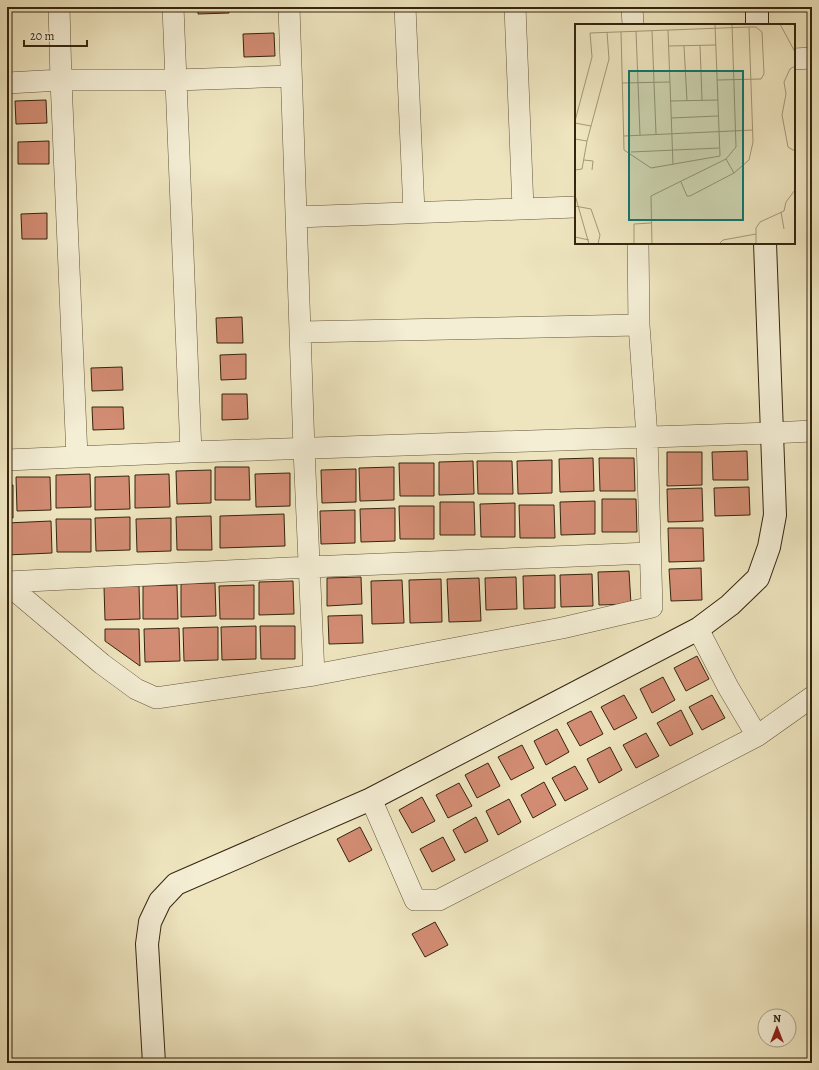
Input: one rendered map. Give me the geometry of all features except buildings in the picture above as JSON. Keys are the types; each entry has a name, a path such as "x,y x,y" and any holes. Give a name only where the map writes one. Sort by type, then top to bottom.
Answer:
{"street":[{"path":"59,7 77,457"},
{"path":"173,7 191,452"},
{"path":"289,7 304,449 314,675"},
{"path":"405,7 414,212"},
{"path":"515,7 523,208"},
{"path":"632,7 633,24"},
{"path":"757,7 757,24"},
{"path":"795,59 812,58"},
{"path":"7,83 61,80 176,80 291,76"},
{"path":"296,217 575,207"},
{"path":"7,583 102,664 136,689 156,698 314,675 562,628 652,607 647,437 639,325 638,244"},
{"path":"154,1063 148,944 150,922 160,901 176,884 371,799 698,629 730,605 758,578 769,547 775,515 765,244"},
{"path":"301,332 639,325"},
{"path":"7,460 191,452 812,431"},
{"path":"7,583 309,567 650,553"},
{"path":"698,629 728,687 756,736"},
{"path":"371,799 415,900 439,900 756,736 812,697"}]}
